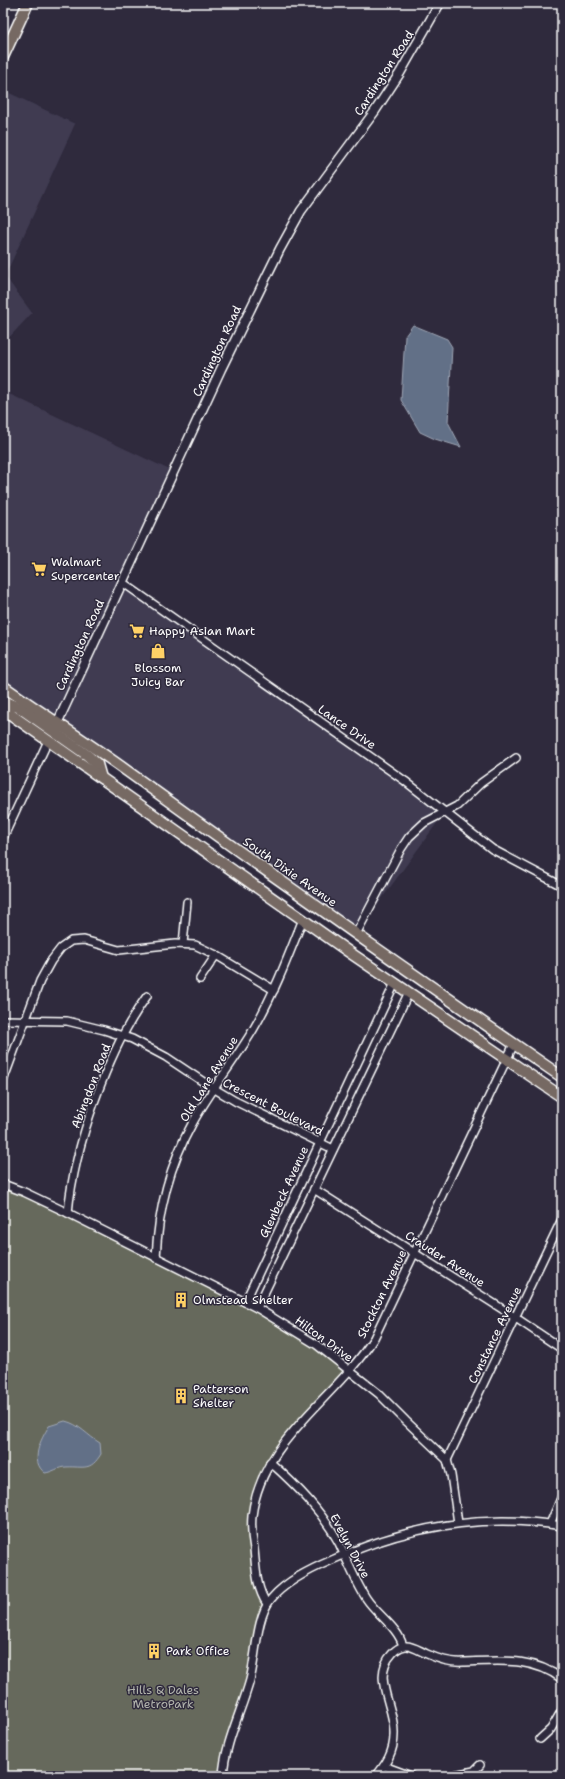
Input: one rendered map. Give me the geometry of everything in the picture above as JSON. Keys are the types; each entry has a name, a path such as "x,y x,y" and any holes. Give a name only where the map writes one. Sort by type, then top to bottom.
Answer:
{"main road":[{"path":"3,58 28,3"},
{"name":"South Dixie Avenue","path":"3,686 55,727 562,1077"},
{"path":"3,693 15,694"},
{"path":"3,701 20,708 55,727 97,764 101,778"},
{"path":"3,709 395,983 562,1097"}],"street":[{"name":"Cardington Road","path":"55,727 223,366 280,249 305,205 375,111 400,73 440,3"},
{"name":"Lance Drive","path":"122,582 405,781 492,849 562,886"},
{"path":"3,838 48,741"},
{"path":"356,934 401,849 409,838 424,823 457,806 481,783 516,758"},
{"path":"183,944 187,902"},
{"name":"Old Lane Avenue","path":"156,1258 163,1200 173,1165 193,1124 252,1030 274,990 303,919"},
{"path":"3,1081 24,1020 40,981 51,961 61,948 71,941 84,940 119,950 183,944 195,945 216,955 274,990"},
{"path":"200,979 216,955"},
{"name":"Glenbeck Avenue","path":"245,1302 395,983"},
{"path":"257,1308 409,992"},
{"name":"Abingdon Road","path":"68,1213 74,1176 85,1131 102,1082 123,1036 147,996"},
{"name":"Crescent Boulevard","path":"3,1020 67,1021 123,1036 160,1054 214,1089 333,1149"},
{"name":"Stockton Avenue","path":"267,1604 262,1597 259,1587 251,1529 256,1495 270,1462 276,1451 349,1371 365,1352 374,1338 514,1044"},
{"name":"Hilton Drive","path":"3,1184 24,1192 68,1213 257,1308 297,1332 379,1394 447,1460"},
{"name":"Crauder Avenue","path":"314,1189 562,1349"},
{"name":"Constance Avenue","path":"447,1460 562,1219"},
{"path":"447,1460 451,1475 458,1523"},
{"name":"Evelyn Drive","path":"270,1462 315,1506 331,1530 344,1554 351,1572 366,1598 401,1639 403,1646"},
{"path":"550,1524 562,1496"},
{"path":"223,1776 228,1742 248,1688 254,1663 260,1624 267,1604 275,1595 292,1582 344,1554 403,1533 483,1520 512,1520 562,1526"},
{"path":"376,1776 390,1756 394,1735 392,1716 384,1688 383,1672 387,1659 403,1646 410,1647 449,1662 492,1660 525,1662 547,1669 562,1679"},
{"path":"540,1740 551,1729 562,1710"},
{"path":"384,1766 411,1776"},
{"path":"449,1776 474,1771 480,1766"}],"shaded area":[{"path":"3,90 75,124 5,276 32,313 3,344"},
{"path":"3,391 174,472 122,582 445,812 356,934 3,686"}],"green space":[{"name":"Hills & Dales MetroPark","path":"3,1184 257,1308 349,1371 276,1451 253,1505 254,1557 267,1604 223,1776 3,1776"}],"water":[{"path":"413,325 447,339 452,347 448,422 461,447 435,439 420,432 401,400 405,336"},
{"path":"65,1421 79,1427 100,1443 101,1454 90,1466 63,1467 45,1473 40,1468 37,1456 40,1443 49,1426"}],"place":[{"name":"Walmart Supercenter","path":"39,569"},
{"name":"Happy Asian Mart","path":"137,631"},
{"name":"Blossom Juicy Bar","path":"158,651"},
{"name":"Olmstead Shelter","path":"181,1300"},
{"name":"Patterson Shelter","path":"181,1396"},
{"name":"Park Office","path":"154,1651"}]}
